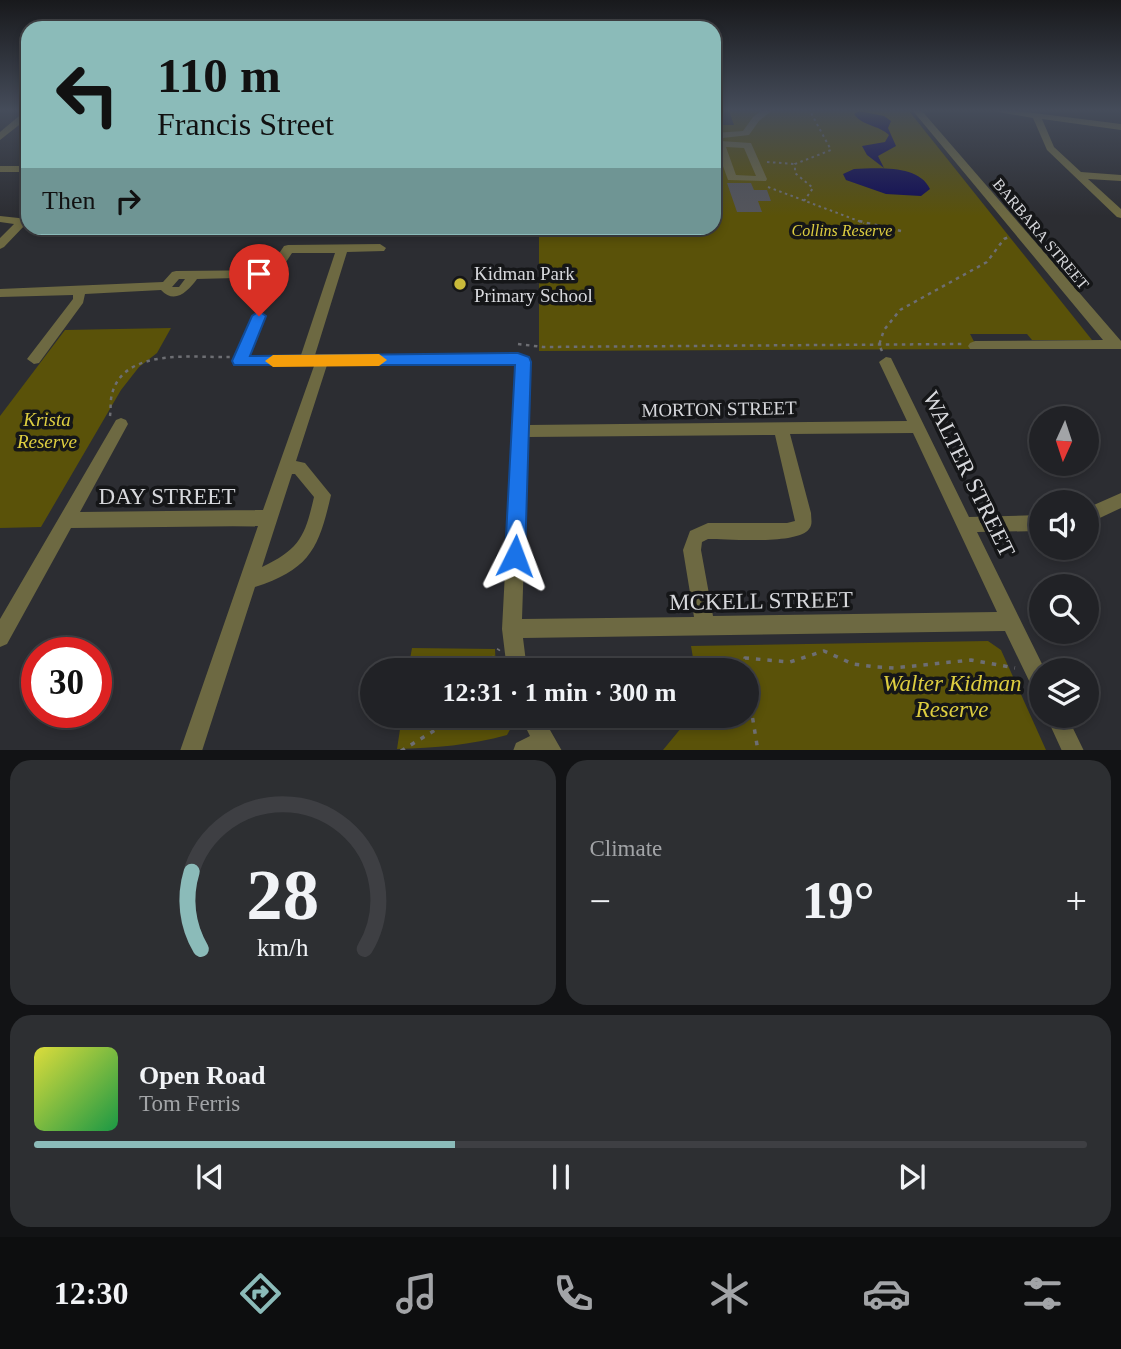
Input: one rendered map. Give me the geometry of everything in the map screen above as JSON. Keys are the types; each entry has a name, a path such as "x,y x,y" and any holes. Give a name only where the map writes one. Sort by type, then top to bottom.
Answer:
{"street":[{"path":"721,147 732,178 762,179 748,146"},
{"name":"BARBARA STREET","path":"946,146 1117,345"},
{"path":"1049,146 1121,215"},
{"path":"0,169 21,169"},
{"path":"1079,175 1121,178"},
{"path":"0,219 21,222"},
{"path":"0,245 21,226"},
{"path":"0,293 145,286 166,286 167,291 182,291 194,275 272,274 288,249 380,248"},
{"path":"191,750 285,467 342,249"},
{"path":"34,359 79,300 79,290"},
{"path":"259,316 240,361 314,361 518,352 524,366 512,629 516,658"},
{"path":"975,346 1117,345"},
{"name":"WALTER STREET","path":"886,362 1029,659"},
{"path":"0,637 67,520 116,420"},
{"path":"705,626 692,550 697,535 708,531 787,531 796,530 803,524 803,513 781,427"},
{"name":"MORTON STREET","path":"521,431 918,427"},
{"path":"247,579 259,579 271,574 309,543 323,495 299,468 285,467"},
{"path":"1099,510 1121,500"},
{"name":"DAY STREET","path":"67,520 268,518"},
{"path":"964,525 1029,523"},
{"name":"MCKELL STREET","path":"512,629 1011,621"},
{"path":"533,728 539,747"},
{"path":"1062,728 1073,750"}],"path":[{"path":"760,162 795,164 831,150 829,146"},
{"path":"795,164 795,173 813,188 804,201"},
{"path":"762,179 770,190 866,224 901,231"},
{"path":"879,345 884,330 900,310 987,262 1004,239 1023,237"},
{"path":"518,352 879,345 975,346"},
{"path":"116,420 109,401 115,383 126,368 171,358 233,356"},
{"path":"493,658 499,649"},
{"path":"759,659 790,662 824,651 853,664 876,667 894,668 971,660 1016,667"},
{"path":"403,750 438,728"},
{"path":"754,728 758,750"}],"green space":[{"name":"Collins Reserve","path":"721,146 937,146 1092,340 1032,340 1027,334 970,334 978,349 539,351 539,235 721,235"},
{"name":"Krista Reserve","path":"171,328 157,353 139,367 121,390 41,527 0,528 0,416 65,330"},
{"name":"Walter Kidman Reserve","path":"988,641 1001,650 1029,712 1029,728 1036,728 1046,750 663,750 681,728 759,728 759,658 693,658 691,646"},
{"path":"412,648 495,649 495,658 410,658"},
{"path":"400,728 511,728 507,735 493,738 453,745 397,749"}],"shaded area":[{"path":"862,146 896,146 878,156 884,168 867,155"},
{"path":"885,168 907,171 917,175 930,189 921,196 886,194 846,180 843,174 854,169"}],"building":[{"path":"727,183 751,183 754,190 767,190 771,201 758,201 762,212 737,212"}],"slow traffic":[{"path":"273,361 379,360"}],"place":[{"name":"Kidman Park Primary School","path":"460,284"}],"route":[{"path":"259,316 240,361 518,359 523,362 515,556"}]}
